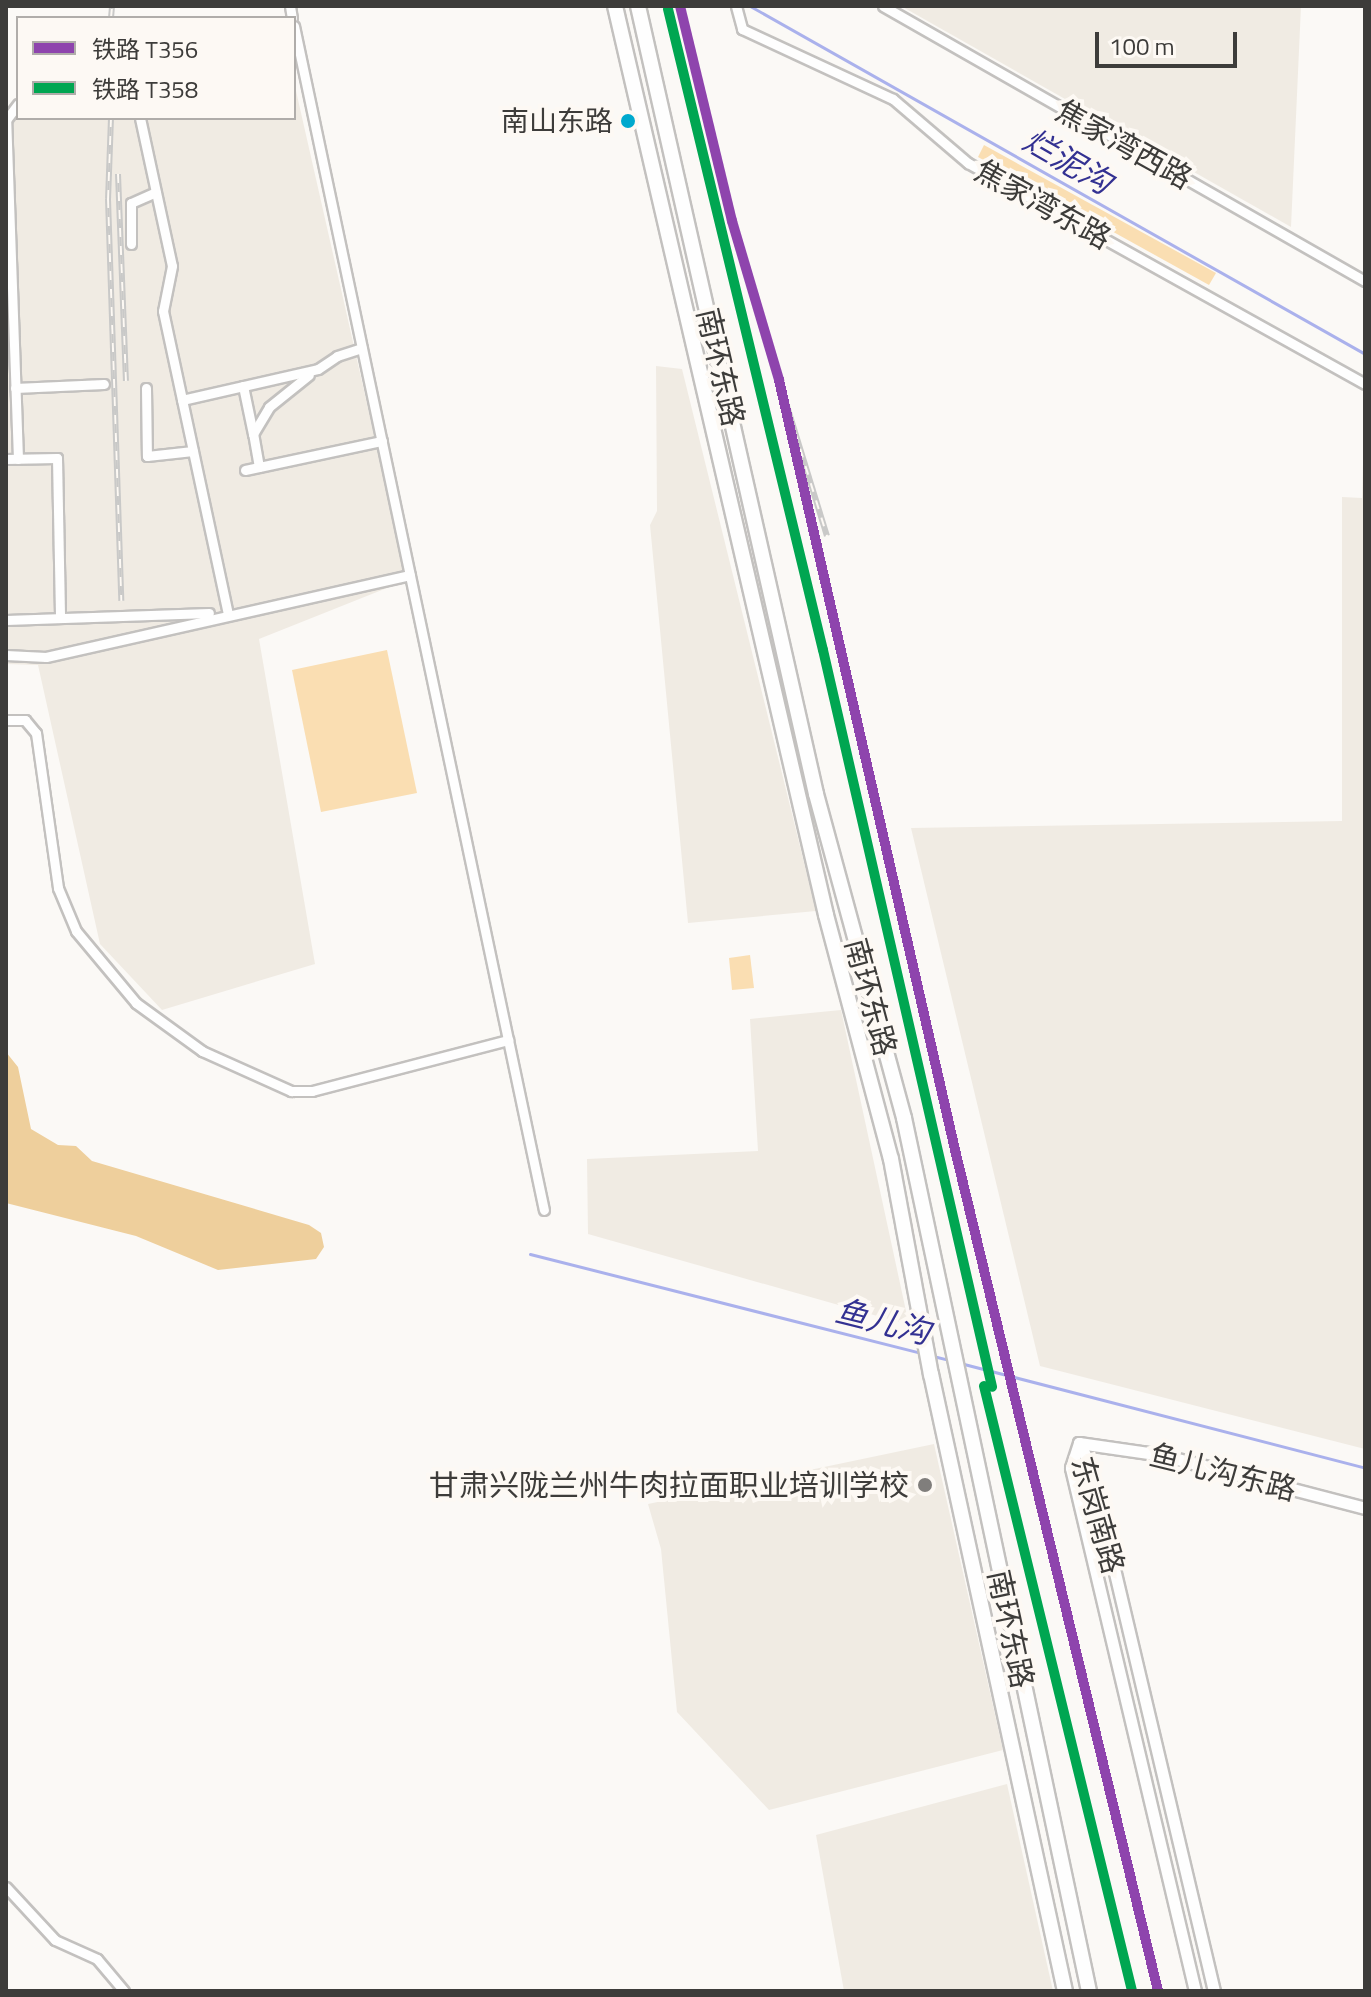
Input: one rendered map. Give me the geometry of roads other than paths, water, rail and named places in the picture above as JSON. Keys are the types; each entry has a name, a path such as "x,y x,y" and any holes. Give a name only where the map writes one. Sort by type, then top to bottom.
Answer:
{"highway":[{"name":"南环东路","path":"615,6 826,915 882,1123 930,1365 1065,1991"},
{"name":"南环东路","path":"638,6 816,794 904,1118 954,1372 1089,1991"},
{"path":"882,1123 904,1118"}],"street":[{"name":"焦家湾西路","path":"883,6 1365,281"},
{"name":"焦家湾东路","path":"737,9 742,29 893,99 968,163 1365,384"},
{"path":"298,62 382,441 544,1210"},
{"path":"16,107 6,120 18,459"},
{"path":"140,120 173,278 163,311 228,613"},
{"path":"131,244 131,203 156,192"},
{"path":"253,434 291,385 337,356 362,348"},
{"path":"182,400 318,369"},
{"path":"15,388 104,384"},
{"path":"243,386 259,467"},
{"path":"146,388 147,456 193,451"},
{"path":"245,470 382,441"},
{"path":"6,459 57,458 60,618"},
{"path":"6,655 46,657 228,613 410,575"},
{"path":"6,620 228,613"},
{"path":"6,720 25,720 36,733 58,888 76,931 136,1003 202,1051 291,1091 312,1091 508,1040"},
{"name":"鱼儿沟东路","path":"1079,1443 1162,1455 1365,1508"},
{"name":"东岗南路","path":"1079,1443 1071,1468 1195,1991"},
{"name":"东岗南路","path":"1079,1443 1089,1463 1214,1991"},
{"path":"6,1887 55,1940 97,1959 124,1991"}],"waterway":[{"name":"烂泥沟","path":"750,6 1365,354"},
{"name":"鱼儿沟","path":"530,1254 922,1353"},
{"name":"鱼儿沟","path":"933,1356 949,1360"},
{"name":"鱼儿沟","path":"960,1363 1365,1468"}],"railway":[{"path":"111,16 112,6"},
{"path":"111,120 108,199 121,601"},
{"path":"118,174 126,381"},
{"path":"779,380 827,536"}],"rail line":[{"name":"T356","path":"680,6 732,221 779,380 956,1154 1158,1991"},
{"name":"T358","path":"668,9 823,650 992,1387"},
{"name":"T358","path":"984,1386 1132,1991"}],"place":[{"name":"南山东路","path":"628,121"},
{"name":"甘肃兴陇兰州牛肉拉面职业培训学校","path":"925,1485"}]}
